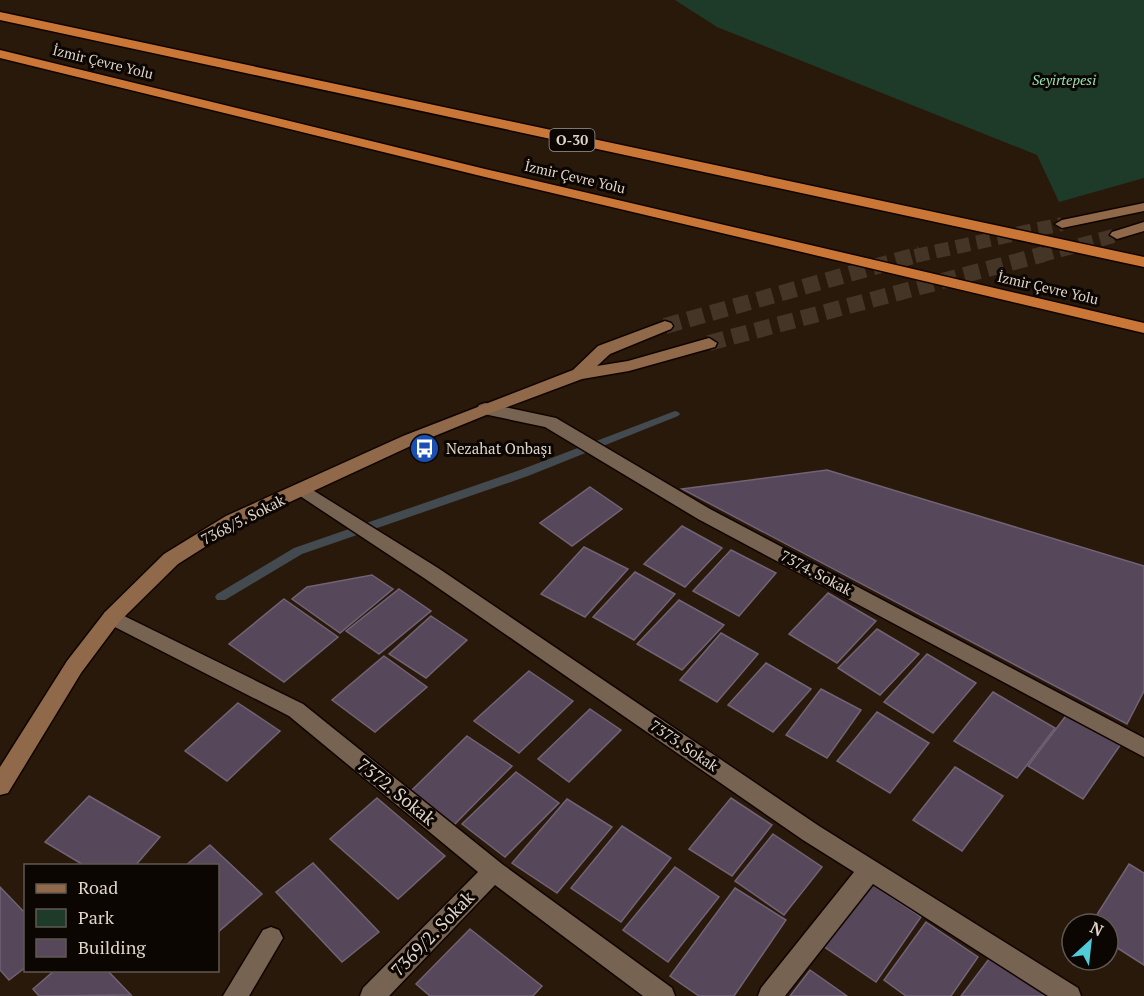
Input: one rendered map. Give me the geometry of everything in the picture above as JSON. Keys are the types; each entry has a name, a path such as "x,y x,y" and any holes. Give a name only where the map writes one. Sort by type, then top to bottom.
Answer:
{"highway":[{"name":"İzmir Çevre Yolu","path":"0,16 1144,262"},
{"name":"İzmir Çevre Yolu","path":"0,54 485,173 1141,328"}],"street":[{"path":"1062,224 1144,207"},
{"path":"1116,235 1144,226"},
{"name":"7368/5. Sokak","path":"579,374 604,350 665,326"},
{"name":"7368/5. Sokak","path":"0,786 74,667 112,617 171,559 232,522 409,440 485,409 579,374 629,366 709,342"},
{"name":"7374. Sokak","path":"485,409 550,422 704,514 1144,748"},
{"name":"7373. Sokak","path":"303,489 431,573 811,833 1069,996"},
{"name":"7372. Sokak","path":"112,617 296,710 494,871 663,996"},
{"path":"770,996 870,870"},
{"name":"7369/2. Sokak","path":"372,996 494,871"},
{"path":"235,996 272,938"}],"green space":[{"name":"Seyirtepesi","path":"675,0 1144,0 1144,178 1059,202 1037,155 717,27"}],"building":[{"path":"827,470 1144,566 1144,691 1127,724 682,489"},
{"path":"590,487 622,509 572,546 540,523"},
{"path":"682,526 722,548 685,587 644,564"},
{"path":"584,547 628,569 585,617 541,594"},
{"path":"731,550 776,573 739,616 693,591"},
{"path":"635,572 675,594 634,640 593,617"},
{"path":"372,575 393,589 340,633 292,599 307,587"},
{"path":"399,589 431,611 379,654 346,631"},
{"path":"828,593 876,621 837,663 789,634"},
{"path":"284,599 338,637 284,682 229,644"},
{"path":"679,600 724,625 682,670 637,644"},
{"path":"431,616 467,640 426,678 389,654"},
{"path":"877,629 919,654 880,695 838,668"},
{"path":"721,633 758,654 717,702 680,680"},
{"path":"927,654 976,683 933,733 884,702"},
{"path":"384,656 427,687 375,732 332,700"},
{"path":"766,663 811,689 773,732 728,705"},
{"path":"529,671 573,701 519,753 474,721"},
{"path":"821,689 861,710 827,758 786,735"},
{"path":"993,692 1055,728 1017,778 954,741"},
{"path":"238,703 280,731 227,781 185,751"},
{"path":"590,709 621,730 569,782 538,759"},
{"path":"877,712 929,743 890,793 837,761"},
{"path":"1068,713 1121,744 1083,799 1028,766"},
{"path":"467,736 512,766 454,825 409,793"},
{"path":"955,767 1003,796 962,851 913,820"},
{"path":"516,772 559,803 505,857 462,824"},
{"path":"89,796 160,837 137,864 82,864 45,842"},
{"path":"377,798 445,856 398,899 330,839"},
{"path":"731,798 772,825 732,876 689,849"},
{"path":"567,799 612,827 557,893 512,863"},
{"path":"622,826 671,858 621,922 571,888"},
{"path":"773,834 822,867 784,915 735,881"},
{"path":"210,845 262,894 219,931 219,864 187,864"},
{"path":"313,863 379,932 342,962 276,892"},
{"path":"1129,864 1144,873 1144,965 1120,950 1120,912 1099,912"},
{"path":"675,867 719,897 668,962 623,930"},
{"path":"870,883 921,917 876,982 823,946"},
{"path":"0,887 24,912 24,969 9,980 0,970"},
{"path":"735,888 786,920 734,996 699,996 670,976"},
{"path":"926,922 978,957 951,996 906,996 884,980"},
{"path":"470,929 542,986 533,996 430,996 416,984"},
{"path":"992,955 1048,995 961,996"},
{"path":"810,970 847,996 790,996"},
{"path":"53,972 109,972 131,995 39,996 33,989"}],"waterway":[{"path":"221,597 298,551 524,473 675,414"}],"tunnel":[{"path":"915,256 1062,224"},
{"path":"1039,256 1117,235"},
{"path":"665,326 920,254"},
{"path":"709,343 1044,254"}],"place":[{"name":"Nezahat Onbaşı","path":"425,449"}]}
